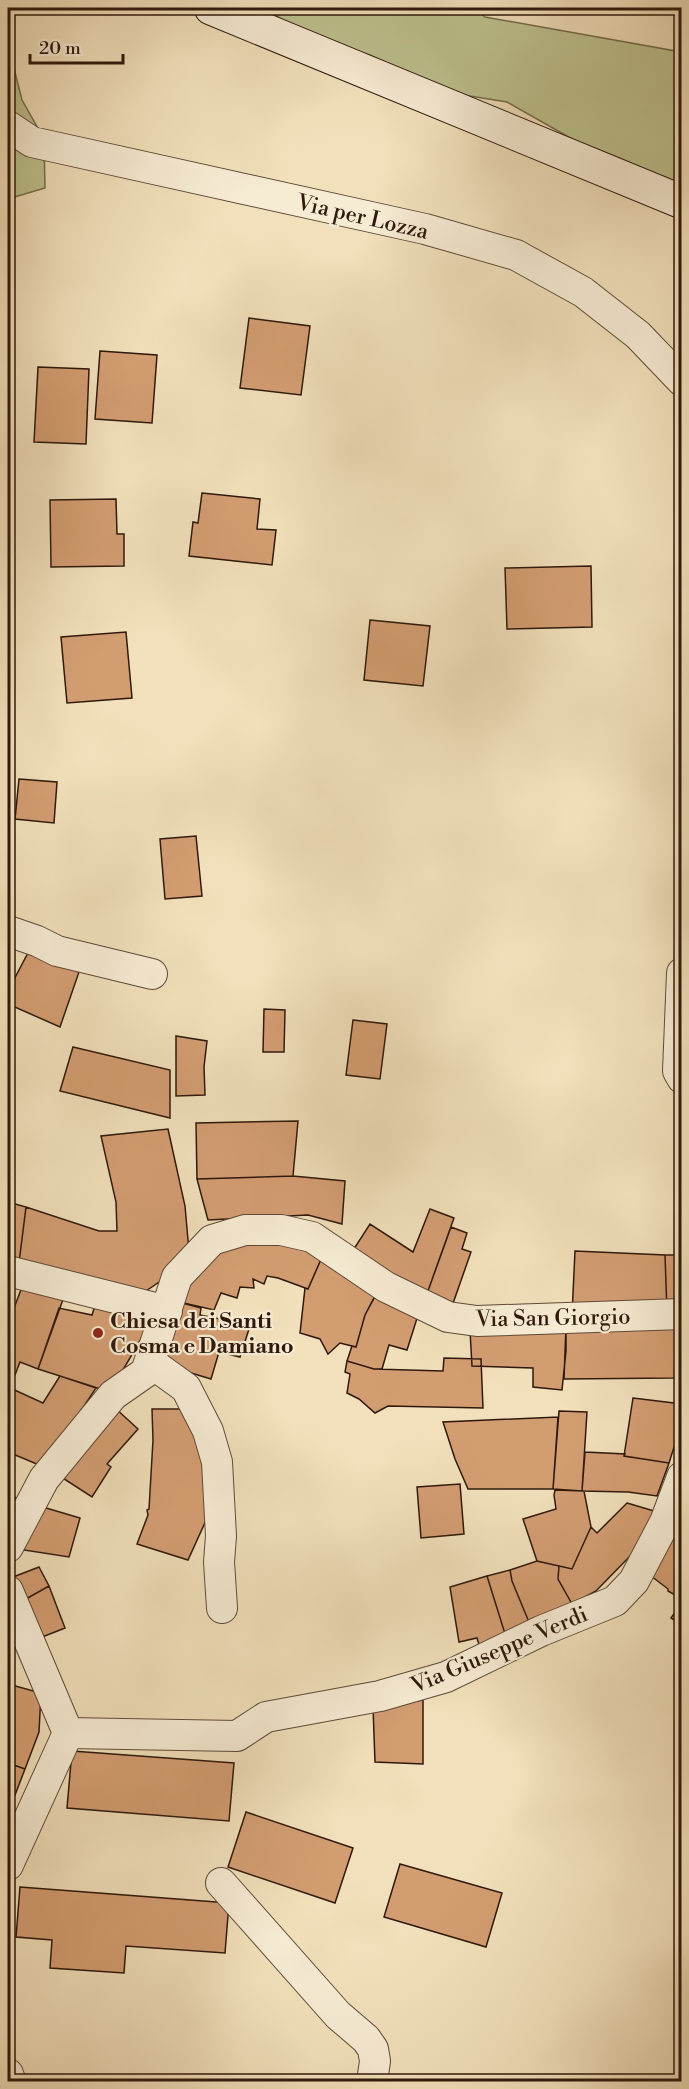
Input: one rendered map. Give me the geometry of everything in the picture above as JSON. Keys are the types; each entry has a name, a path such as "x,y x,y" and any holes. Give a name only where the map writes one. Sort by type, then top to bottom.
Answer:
{"main road":[{"path":"211,8 681,202"}],"street":[{"name":"Via per Lozza","path":"8,126 32,142 425,229 516,255 583,292 638,335 681,381"},
{"path":"8,931 57,951 152,974"},
{"path":"681,973 678,1071 681,1078"},
{"name":"Via San Giorgio","path":"150,1362 177,1277 212,1240 245,1230 281,1230 312,1237 386,1287 448,1317 477,1321 681,1314"},
{"path":"8,1271 167,1311"},
{"path":"8,1547 44,1479 113,1395 146,1372 150,1362 186,1388 208,1431 217,1462 222,1608"},
{"name":"Via Giuseppe Verdi","path":"68,1733 237,1736 266,1718 380,1696 446,1677 541,1631 615,1601 634,1581 665,1522 681,1477"},
{"path":"8,1591 68,1733 8,1865"},
{"path":"221,1883 338,2015 366,2039 375,2061 372,2082"},
{"path":"8,2073 11,2082"}],"green space":[{"path":"264,8 474,8 485,17 681,52 681,187 574,140 507,102 451,93 370,55 310,37"},
{"path":"8,45 22,100 44,139 45,188 8,199"}],"building":[{"path":"249,318 310,326 301,395 240,388"},
{"path":"100,351 157,355 152,423 95,419"},
{"path":"38,367 89,369 86,444 34,442"},
{"path":"202,493 260,499 257,529 276,530 272,565 189,556 193,522 198,523"},
{"path":"116,499 117,534 124,534 124,566 51,567 50,500"},
{"path":"591,566 592,627 507,629 505,568"},
{"path":"370,620 430,626 423,686 364,680"},
{"path":"126,632 132,698 67,703 61,637"},
{"path":"19,779 57,782 54,823 15,819"},
{"path":"196,836 202,896 165,899 160,839"},
{"path":"29,951 79,972 60,1027 8,1004 8,991"},
{"path":"264,1009 285,1010 284,1052 263,1052"},
{"path":"353,1020 387,1024 380,1079 346,1075"},
{"path":"176,1036 207,1041 204,1067 205,1095 176,1096"},
{"path":"73,1047 170,1070 170,1118 60,1091"},
{"path":"298,1121 293,1176 197,1179 196,1123"},
{"path":"168,1129 185,1206 189,1251 171,1274 137,1297 18,1271 26,1207 99,1231 117,1231 116,1202 101,1136"},
{"path":"293,1176 345,1181 342,1224 308,1215 208,1220 197,1179"},
{"path":"8,1202 26,1207 18,1271 8,1268"},
{"path":"430,1209 454,1218 424,1302 350,1255 370,1224 413,1252"},
{"path":"451,1227 467,1233 462,1249 471,1252 451,1309 424,1302"},
{"path":"294,1241 322,1257 308,1289 267,1276 264,1284 253,1279 254,1288 240,1287 237,1298 221,1293 214,1310 175,1301 222,1244"},
{"path":"575,1251 665,1255 667,1312 572,1315"},
{"path":"665,1255 682,1255 682,1311 667,1312"},
{"path":"322,1257 379,1289 365,1315 356,1347 340,1343 328,1354 320,1339 300,1333 305,1288 308,1289"},
{"path":"24,1282 65,1294 38,1369 20,1362 10,1388 8,1387 8,1320"},
{"path":"376,1294 419,1312 407,1350 389,1345 382,1369 347,1361 352,1346 356,1347 365,1315"},
{"name":"Chiesa dei Santi Cosma e Damiano","path":"97,1299 154,1317 110,1392 38,1369 59,1308 92,1315"},
{"path":"175,1301 201,1308 200,1315 225,1320 224,1324 249,1329 240,1357 219,1352 211,1379 158,1363"},
{"path":"566,1326 562,1390 533,1387 533,1368 472,1366 470,1331"},
{"path":"566,1326 682,1326 674,1378 564,1379"},
{"path":"444,1358 481,1359 483,1408 388,1406 375,1413 359,1399 347,1393 350,1374 345,1372 347,1361 374,1369 443,1371"},
{"path":"60,1376 96,1388 44,1467 8,1452 8,1387 43,1403"},
{"path":"633,1398 682,1404 682,1422 669,1463 624,1456"},
{"path":"114,1407 138,1429 107,1464 111,1467 92,1497 55,1473"},
{"path":"152,1409 180,1409 209,1465 208,1516 188,1560 137,1544 149,1509 153,1440"},
{"path":"559,1411 587,1412 582,1491 553,1489"},
{"path":"558,1417 553,1489 468,1489 443,1422"},
{"path":"585,1452 625,1454 624,1456 669,1463 657,1496 628,1492 582,1491"},
{"path":"460,1484 464,1534 421,1538 417,1487"},
{"path":"555,1490 584,1491 591,1527 572,1569 537,1561 523,1519 556,1509"},
{"path":"8,1494 24,1502 8,1529"},
{"path":"627,1503 654,1511 636,1550 596,1591 572,1604 558,1579 559,1566 572,1569 591,1527 597,1533"},
{"path":"36,1505 80,1518 69,1557 11,1548"},
{"path":"662,1514 682,1526 682,1599 668,1591 642,1569"},
{"path":"537,1561 559,1566 558,1579 572,1604 531,1627 512,1581 510,1570"},
{"path":"39,1567 49,1586 17,1604 8,1579"},
{"path":"510,1570 512,1581 531,1627 506,1637 487,1576"},
{"path":"487,1576 506,1637 480,1648 477,1638 459,1642 450,1587"},
{"path":"49,1586 65,1628 32,1641 17,1604"},
{"path":"682,1602 682,1625 671,1618"},
{"path":"8,1684 41,1693 39,1732 25,1769 8,1763"},
{"path":"423,1700 423,1764 375,1762 373,1707"},
{"path":"72,1751 234,1763 229,1821 67,1808"},
{"path":"8,1763 25,1769 15,1795 8,1793"},
{"path":"246,1812 353,1848 335,1903 228,1867"},
{"path":"400,1864 502,1893 486,1947 384,1917"},
{"path":"20,1887 229,1903 225,1953 126,1946 124,1973 50,1968 52,1940 16,1937"}],"place":[{"name":"Chiesa dei Santi Cosma e Damiano","path":"98,1333"}]}
